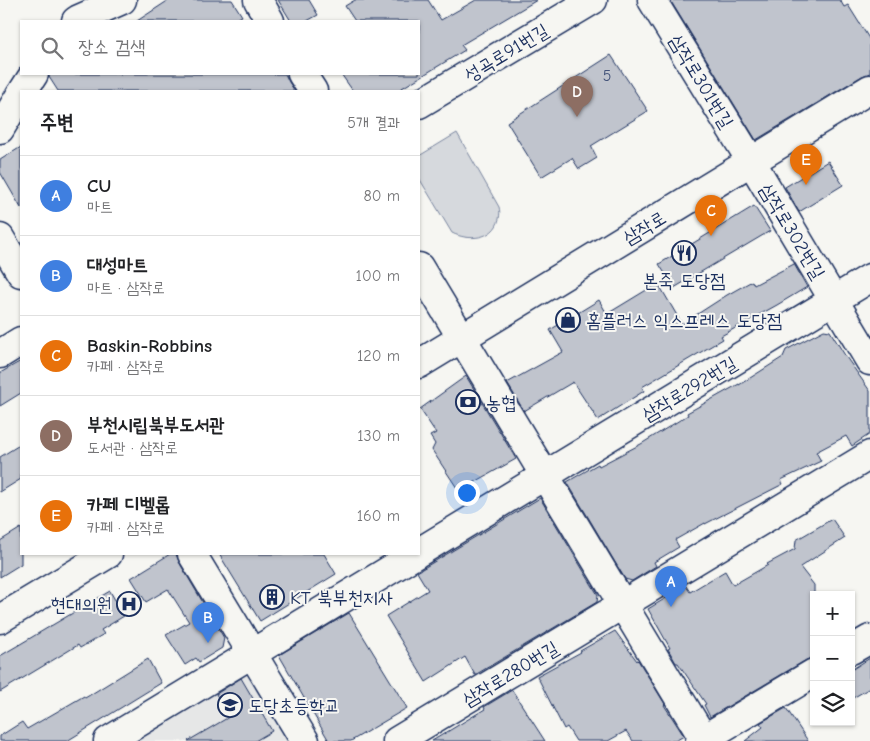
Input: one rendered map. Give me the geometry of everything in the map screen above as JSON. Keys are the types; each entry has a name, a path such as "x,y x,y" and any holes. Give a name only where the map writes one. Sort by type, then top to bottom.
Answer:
{"street":[{"path":"78,20 122,0"},
{"path":"258,0 269,20"},
{"name":"성곡로91번길","path":"420,103 593,0"},
{"name":"삼작로301번길","path":"652,0 751,162"},
{"path":"24,90 33,75"},
{"path":"303,75 312,90"},
{"path":"0,129 20,96"},
{"name":"삼작로","path":"420,363 751,162 863,101"},
{"name":"삼작로302번길","path":"751,162 870,361"},
{"path":"0,238 20,271"},
{"path":"420,269 703,740 810,675"},
{"name":"삼작로302번길","path":"834,301 870,278"},
{"name":"삼작로292번길","path":"544,475 834,301"},
{"path":"0,354 20,342"},
{"path":"622,604 870,454"},
{"path":"420,551 544,475"},
{"path":"0,619 106,555"},
{"path":"193,555 305,741"},
{"path":"108,741 414,555"},
{"name":"삼작로280번길","path":"397,741 622,604"},
{"path":"855,648 870,639"}],"shaded area":[{"path":"457,133 499,208 499,217 492,231 486,235 473,238 458,236 452,233 420,180 420,155"},
{"name":"도당초등학교","path":"250,669 293,741 129,741"}],"building":[{"path":"169,0 232,0 242,16 234,20 139,20"},
{"path":"278,0 309,0 318,15 309,20 290,20"},
{"path":"355,0 428,0 441,20 476,0 537,0 461,45 465,50 399,90 352,90 342,75 420,75 420,20 354,20 345,6"},
{"path":"670,0 840,0 844,7 848,5 870,40 870,73 756,140"},
{"path":"611,55 648,111 591,146 597,158 579,169 572,158 541,177 507,122"},
{"path":"49,75 286,75 294,90 57,90"},
{"path":"20,148 20,206 0,172 0,160"},
{"path":"828,161 843,185 799,212 785,187"},
{"path":"754,206 770,231 674,288 659,264"},
{"path":"794,264 807,287 721,336 723,339 642,387 644,391 598,420 573,382 524,411 507,383 563,352 550,330 599,300 607,314 658,283 682,324 752,281 754,285"},
{"path":"824,330 830,331 870,391 870,434 852,446 846,436 816,452 821,461 781,480 783,484 675,540 679,547 654,562 656,566 632,581 625,579 567,482 598,464 599,466 641,444 688,415 687,413 739,385 783,357 786,350"},
{"path":"20,362 20,394 0,406 0,373"},
{"path":"466,376 516,459 459,491 432,450 435,444 430,436 436,433 420,409"},
{"path":"20,445 20,480 0,492 0,457"},
{"path":"540,498 598,595 597,602 475,675 465,657 426,682 386,616 428,590 417,572"},
{"path":"832,519 845,538 800,567 814,585 814,591 810,591 810,658 710,717 704,705 706,704 678,663 676,663 668,649 670,648 648,609 686,586 690,592 725,571 733,585 795,549 796,540"},
{"path":"20,529 21,564 0,577 0,541"},
{"path":"168,555 176,555 224,638 222,648 199,662 196,658 185,665 166,635 189,622 168,589 146,602 131,578"},
{"name":"KT 북부천지사","path":"220,555 325,555 336,574 260,621"},
{"path":"110,591 124,616 101,630 104,634 80,648 78,645 0,692 0,656"},
{"path":"349,613 407,708 351,741 329,741 279,655"},
{"path":"615,631 638,660 684,736 675,741 633,741 626,731 608,741 576,741 567,727 564,729 537,676"},
{"path":"870,658 870,688 855,697 855,681 855,667"},
{"path":"148,659 161,683 67,741 0,741 0,736 22,722 27,729 84,696 85,698"},
{"path":"241,678 272,731 255,741 188,741 229,717 216,694"},
{"path":"512,690 545,741 432,741 485,709 484,707"},
{"path":"786,708 808,741 745,741 763,727 760,723"}],"place":[{"name":"부천시립북부도서관","path":"577,117"},
{"name":"카페 디벨롭","path":"806,185"},
{"name":"Baskin-Robbins","path":"711,236"},
{"name":"본죽 도당점","path":"684,253"},
{"name":"홈플러스 익스프레스 도당점","path":"568,320"},
{"name":"농협","path":"468,402"},
{"name":"KT 북부천지사","path":"272,597"},
{"name":"현대의원","path":"129,604"},
{"name":"CU","path":"671,607"},
{"name":"대성마트","path":"208,643"},
{"name":"도당초등학교","path":"230,705"}]}
